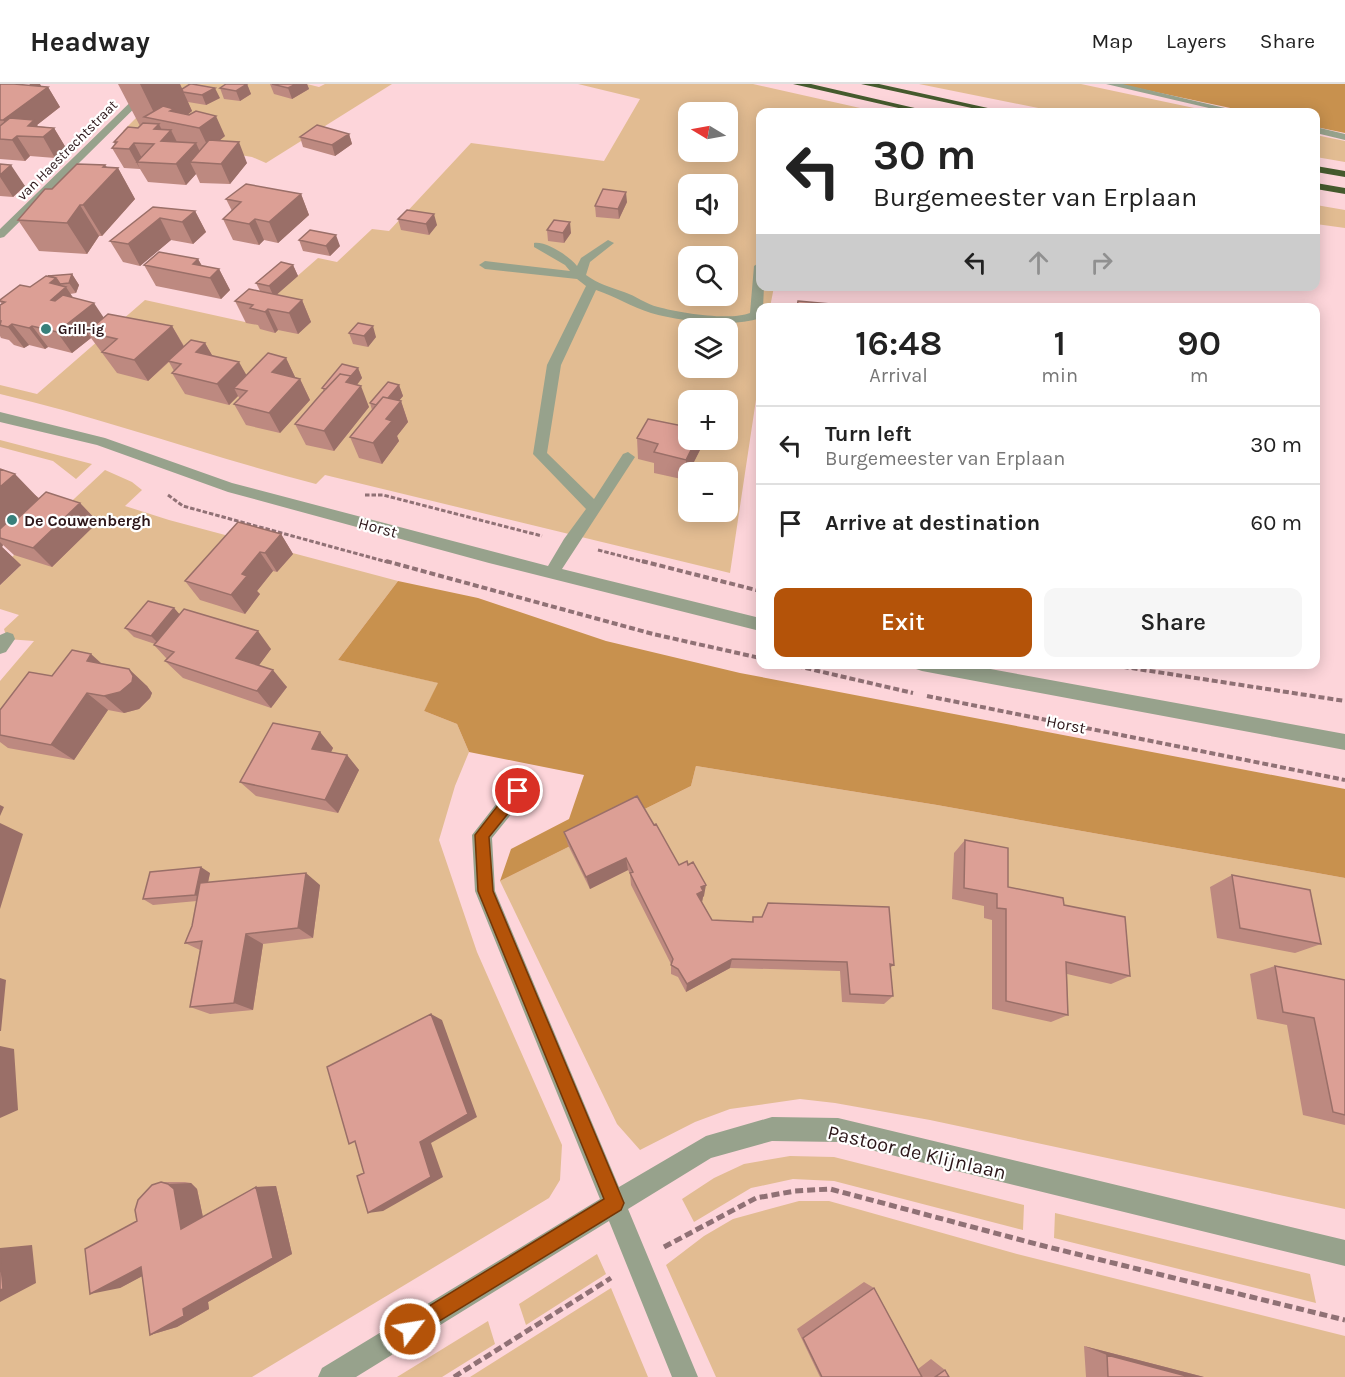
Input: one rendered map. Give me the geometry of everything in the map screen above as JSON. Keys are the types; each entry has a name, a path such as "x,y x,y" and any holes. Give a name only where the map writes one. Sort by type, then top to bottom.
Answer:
{"highway":[{"path":"798,84 909,108"},
{"path":"866,84 982,108"},
{"path":"1320,160 1345,163"},
{"path":"1320,171 1345,174"},
{"path":"1320,187 1345,191"}],"street":[{"name":"van Haestrechtstraat","path":"0,235 154,84"},
{"path":"1111,84 1219,108"},
{"path":"1320,131 1345,137"},
{"path":"580,276 585,260 608,243"},
{"path":"538,245 569,263 592,285 622,295 654,310 726,321 746,319 756,315"},
{"path":"486,265 580,276"},
{"path":"592,285 554,365 540,454 595,509"},
{"name":"Horst","path":"0,417 100,441 228,487 552,573 756,624"},
{"path":"552,573 569,543 595,509 628,457"},
{"name":"Horst","path":"949,669 1345,742"},
{"path":"518,791 482,835 485,891 685,1377"},
{"name":"Pastoor de Klijnlaan","path":"331,1377 706,1148 772,1129 838,1130 1345,1253"}],"path":[{"name":"Horst","path":"810,669 933,697 1345,780"},
{"path":"1137,669 1345,701"},
{"path":"454,1377 637,1262 756,1198 795,1191 830,1190 1040,1245 1345,1320"}],"shaded area":[{"path":"170,84 307,84 319,87 325,84 392,84 266,163 252,157 222,152 219,140 154,137 123,131"},
{"path":"578,84 753,84 860,108 756,108 756,291 773,291 771,303 756,303 756,400 738,520 738,462 678,462 678,522 738,522 730,573 325,475 316,484 0,394 0,385 37,394 145,300 245,322 318,258 337,262 372,229 389,231 471,143 604,161 640,99"},
{"path":"919,84 1081,84 1194,108 1038,108"},
{"path":"1118,84 1345,84 1345,133 1320,128 1320,108 1230,108"},
{"path":"1320,136 1345,141 1345,162 1320,158"},
{"path":"1320,206 1345,210 1345,228 1320,225"},
{"path":"0,440 92,464 76,479 53,461 0,447"},
{"path":"105,470 132,482 142,490 125,506 169,520 398,581 338,660 439,683 424,711 457,724 469,752 455,786 439,840 477,952 562,1145 560,1180 549,1198 252,1377 0,1377 0,681 34,641 7,639 4,629 19,615 0,609 0,585 20,566 8,561"},
{"path":"398,581 478,598 606,641 740,673 1345,789 1345,878 937,805 696,766 691,786 500,881 511,849 569,819 584,775 469,752 457,724 424,711 438,683 338,660"},
{"path":"696,766 937,805 1345,878 1345,1209 930,1120 800,1099 730,1109 695,1122 640,1150 617,1124 500,881 691,786"},
{"path":"790,1156 834,1157 1024,1205 1023,1230 834,1181 793,1179 751,1188 694,1222 682,1199 714,1178 744,1164"},
{"path":"799,1201 829,1201 1017,1254 1345,1336 1345,1377 716,1377 666,1265 704,1236 733,1219"},
{"path":"1055,1213 1310,1274 1316,1303 1054,1238"},
{"path":"597,1254 606,1274 526,1325 519,1304"},
{"path":"611,1288 648,1377 470,1377"},
{"path":"488,1321 495,1344 442,1377 397,1377"}],"building":[{"path":"0,84 14,84 48,87 0,120"},
{"path":"190,84 215,88 202,95 183,92 182,89"},
{"path":"226,84 247,84 236,91 220,88"},
{"path":"272,84 296,84 288,88"},
{"path":"163,106 174,109 170,111 189,115 196,111 216,116 199,128 144,117"},
{"path":"10,118 34,120 28,126 54,128 43,137 17,136 12,140 0,139 0,126"},
{"path":"143,123 159,124 154,129 171,130 161,141 196,143 176,164 137,162 154,144 134,143 129,149 112,148 117,142 114,142 128,127 138,128"},
{"path":"317,125 349,134 332,145 300,137"},
{"path":"209,140 239,142 221,164 190,162"},
{"path":"0,164 11,165 0,175"},
{"path":"77,164 118,168 83,205 80,205 67,223 18,220 45,189 52,189"},
{"path":"246,184 301,194 269,222 255,219 249,224 223,219 241,202 226,199"},
{"path":"603,189 626,192 618,209 595,206"},
{"path":"153,207 195,211 182,222 160,218 128,244 110,241"},
{"path":"407,210 434,214 426,224 398,219"},
{"path":"554,220 570,222 563,233 547,230"},
{"path":"310,230 336,235 326,246 299,240"},
{"path":"159,252 198,259 193,264 219,269 210,278 144,265"},
{"path":"281,262 293,265 269,286 256,283"},
{"path":"72,274 69,283 60,284 56,278 48,276"},
{"path":"46,276 56,278 50,283 66,287 51,300 55,301 63,295 94,303 57,332 32,326 29,328 12,324 8,327 0,325 0,305 5,302 0,300 20,285 30,287"},
{"path":"249,289 302,300 289,313 268,309 265,312 250,308 253,305 235,301"},
{"path":"108,314 172,326 134,360 102,352 117,339 87,332"},
{"path":"358,323 373,326 364,336 349,333"},
{"path":"191,340 205,343 196,352 239,362 217,384 172,373 181,364 168,361"},
{"path":"268,353 286,358 272,372 300,379 269,413 234,404 247,391 234,388"},
{"path":"342,364 358,368 351,376 340,374 326,389 322,388"},
{"path":"340,374 351,376 346,382 361,386 324,431 295,424 321,394"},
{"path":"388,382 399,385 388,398 383,397 376,405 370,403"},
{"path":"383,397 401,401 386,419 392,421 373,443 350,437"},
{"path":"648,419 678,425 678,450 691,450 686,460 654,452 658,444 637,438"},
{"path":"0,469 15,474 0,487"},
{"path":"46,492 80,503 33,548 0,538 0,529 11,519 15,521"},
{"path":"238,522 281,534 265,553 260,552 242,574 247,576 231,595 185,581"},
{"path":"148,601 174,608 151,636 125,628"},
{"path":"184,609 258,631 236,658 273,670 257,691 165,661 174,652 154,645"},
{"path":"72,650 91,654 87,661 129,669 133,676 132,682 120,692 104,696 87,693 51,745 0,735 0,710 29,672 52,676"},
{"path":"273,723 320,732 312,749 347,755 325,800 240,782"},
{"path":"637,796 679,865 687,861 688,865 693,862 706,885 701,887 703,891 697,894 712,920 753,922 753,917 762,917 768,903 889,907 894,965 890,964 893,996 850,994 847,962 732,959 687,984 678,969 671,965 673,959 630,873 633,872 626,858 586,877 564,832"},
{"path":"965,840 1008,848 1008,887 1063,898 1064,905 1125,917 1130,976 1066,962 1068,1015 1006,1001 1006,909 997,908 997,894 964,888"},
{"path":"201,867 195,895 143,899 150,872"},
{"path":"306,873 298,928 246,934 234,1003 190,1007 202,941 185,943 192,926 200,883"},
{"path":"1232,875 1310,890 1321,944 1240,928"},
{"path":"1275,966 1345,980 1345,1115 1333,1112 1314,1018 1283,1012"},
{"path":"431,1014 468,1114 420,1142 431,1177 368,1213 357,1176 364,1173 355,1141 349,1144 327,1067"},
{"path":"161,1182 174,1189 181,1229 256,1187 273,1258 183,1309 184,1316 150,1335 141,1267 90,1294 85,1249 137,1221 135,1210 138,1200 152,1185"},
{"path":"0,1253 3,1289 0,1290"},
{"path":"874,1288 922,1377 822,1377 803,1338"},
{"path":"1107,1355 1190,1377 1108,1377"},
{"path":"945,1370 949,1377 935,1377"}],"place":[{"name":"Grill-ig","path":"46,329"},
{"name":"De Couwenbergh","path":"12,520"}],"route":[{"path":"410,1329 615,1203 485,891 482,835 518,791"}]}
